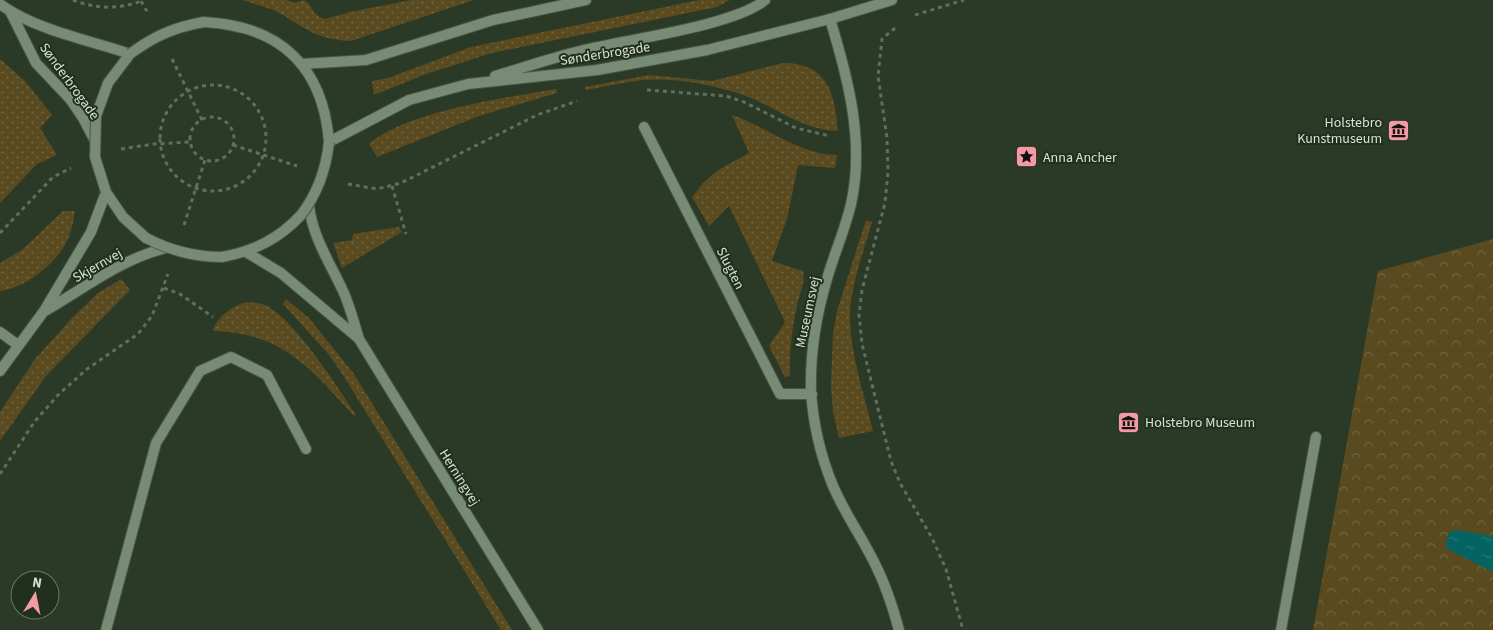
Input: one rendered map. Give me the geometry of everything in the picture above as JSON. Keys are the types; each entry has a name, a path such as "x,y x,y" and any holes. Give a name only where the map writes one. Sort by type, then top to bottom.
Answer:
{"street":[{"path":"301,64 366,60 493,20 586,0"},
{"path":"468,84 595,47 714,22 757,7 765,0"},
{"name":"Sønderbrogade","path":"329,142 409,100 468,84 597,70 698,52 830,19 892,0"},
{"name":"Sønderbrogade","path":"0,4 10,11 60,32 130,54"},
{"name":"Sønderbrogade","path":"10,11 36,62 70,99 94,139"},
{"name":"Museumsvej","path":"830,19 849,89 856,138 856,172 851,204 816,320 811,362 812,394 819,444 833,486 877,568 899,630"},
{"path":"204,22 247,28 268,36 285,48 301,64 313,81 322,101 327,121 329,142 324,175 309,205 306,217 276,237 246,252 222,257 184,254 166,248 146,238 123,217 106,192 99,175 94,139 96,116 108,83 130,54 165,32 204,22"},
{"name":"Slugten","path":"644,126 780,394 812,394"},
{"name":"Skjernvej","path":"0,371 44,311 91,232 106,192"},
{"name":"Herningvej","path":"306,217 344,293 359,339 538,630"},
{"name":"Skjernvej","path":"44,311 140,256 166,248"},
{"name":"Herningvej","path":"246,252 281,273 359,339"},
{"path":"0,332 18,345"},
{"path":"106,630 156,443 200,371 231,357 266,375 306,449"},
{"path":"1282,630 1316,437"}],"path":[{"path":"73,0 84,4 117,8 142,0"},
{"path":"908,18 964,0"},
{"path":"901,23 882,39 878,76 887,138 885,203 862,290 858,315 862,344 891,461 946,569 963,630"},
{"path":"201,86 220,86 238,91 248,98 263,118 266,143 264,155 251,175 231,189 213,192 195,189 175,176 162,156 160,143 161,127 166,112 180,96 189,90 201,86"},
{"path":"189,90 202,120"},
{"path":"638,91 726,96 744,102 804,130 837,137 887,138"},
{"path":"344,182 365,188 392,186 537,115 579,101"},
{"path":"214,117 226,122 234,132 234,145 223,159 217,161 205,160 195,153 190,142 192,129 202,120 214,117"},
{"path":"160,143 190,142"},
{"path":"234,145 306,170"},
{"path":"181,233 205,160"},
{"path":"392,186 406,234"},
{"path":"0,474 35,421 58,395 87,369 138,334 152,316 170,270"},
{"path":"164,288 180,294 213,318"}],"green space":[{"path":"243,0 287,0 294,3 304,0 317,15 325,19 411,0 474,0 351,41 323,37 269,8"},
{"path":"699,0 730,0 717,7 492,53 426,74 374,95 372,81 388,78 471,47"},
{"path":"0,59 25,81 52,115 40,128 57,155 37,164 0,203"},
{"path":"783,63 798,64 810,68 826,83 831,93 837,117 838,131 815,128 743,95 685,81 656,79 586,90 585,87 649,75 712,81"},
{"path":"556,89 557,93 479,116 377,157 369,144 386,133 431,114"},
{"path":"732,115 809,150 837,155 835,168 798,165 787,219 772,261 803,271 804,275 792,332 790,376 785,377 769,346 785,322 729,206 709,226 692,197 703,183 718,170 749,153"},
{"path":"63,211 75,211 69,238 56,258 39,274 29,280 0,291 0,263 23,249"},
{"path":"866,220 872,222 855,280 850,315 852,344 873,431 839,438 833,412 831,386 833,333 837,311"},
{"path":"399,227 402,232 342,268 333,243 352,240 353,234"},
{"path":"1493,239 1493,630 1313,630 1378,271"},
{"path":"121,279 130,290 46,376 0,441 0,412 35,359 72,318 98,293"},
{"path":"286,299 309,318 354,374 512,630 501,630 346,380 330,356 283,304"},
{"path":"247,302 267,306 292,327 316,356 356,415 354,416 309,369 277,346 258,338 237,333 213,331 218,321 226,312"}],"water":[{"path":"1455,530 1493,536 1493,572 1447,549 1446,542 1449,533"}],"place":[{"name":"Holstebro Kunstmuseum","path":"1398,130"},
{"name":"Anna Ancher","path":"1027,157"},
{"name":"Holstebro Museum","path":"1129,422"}]}
